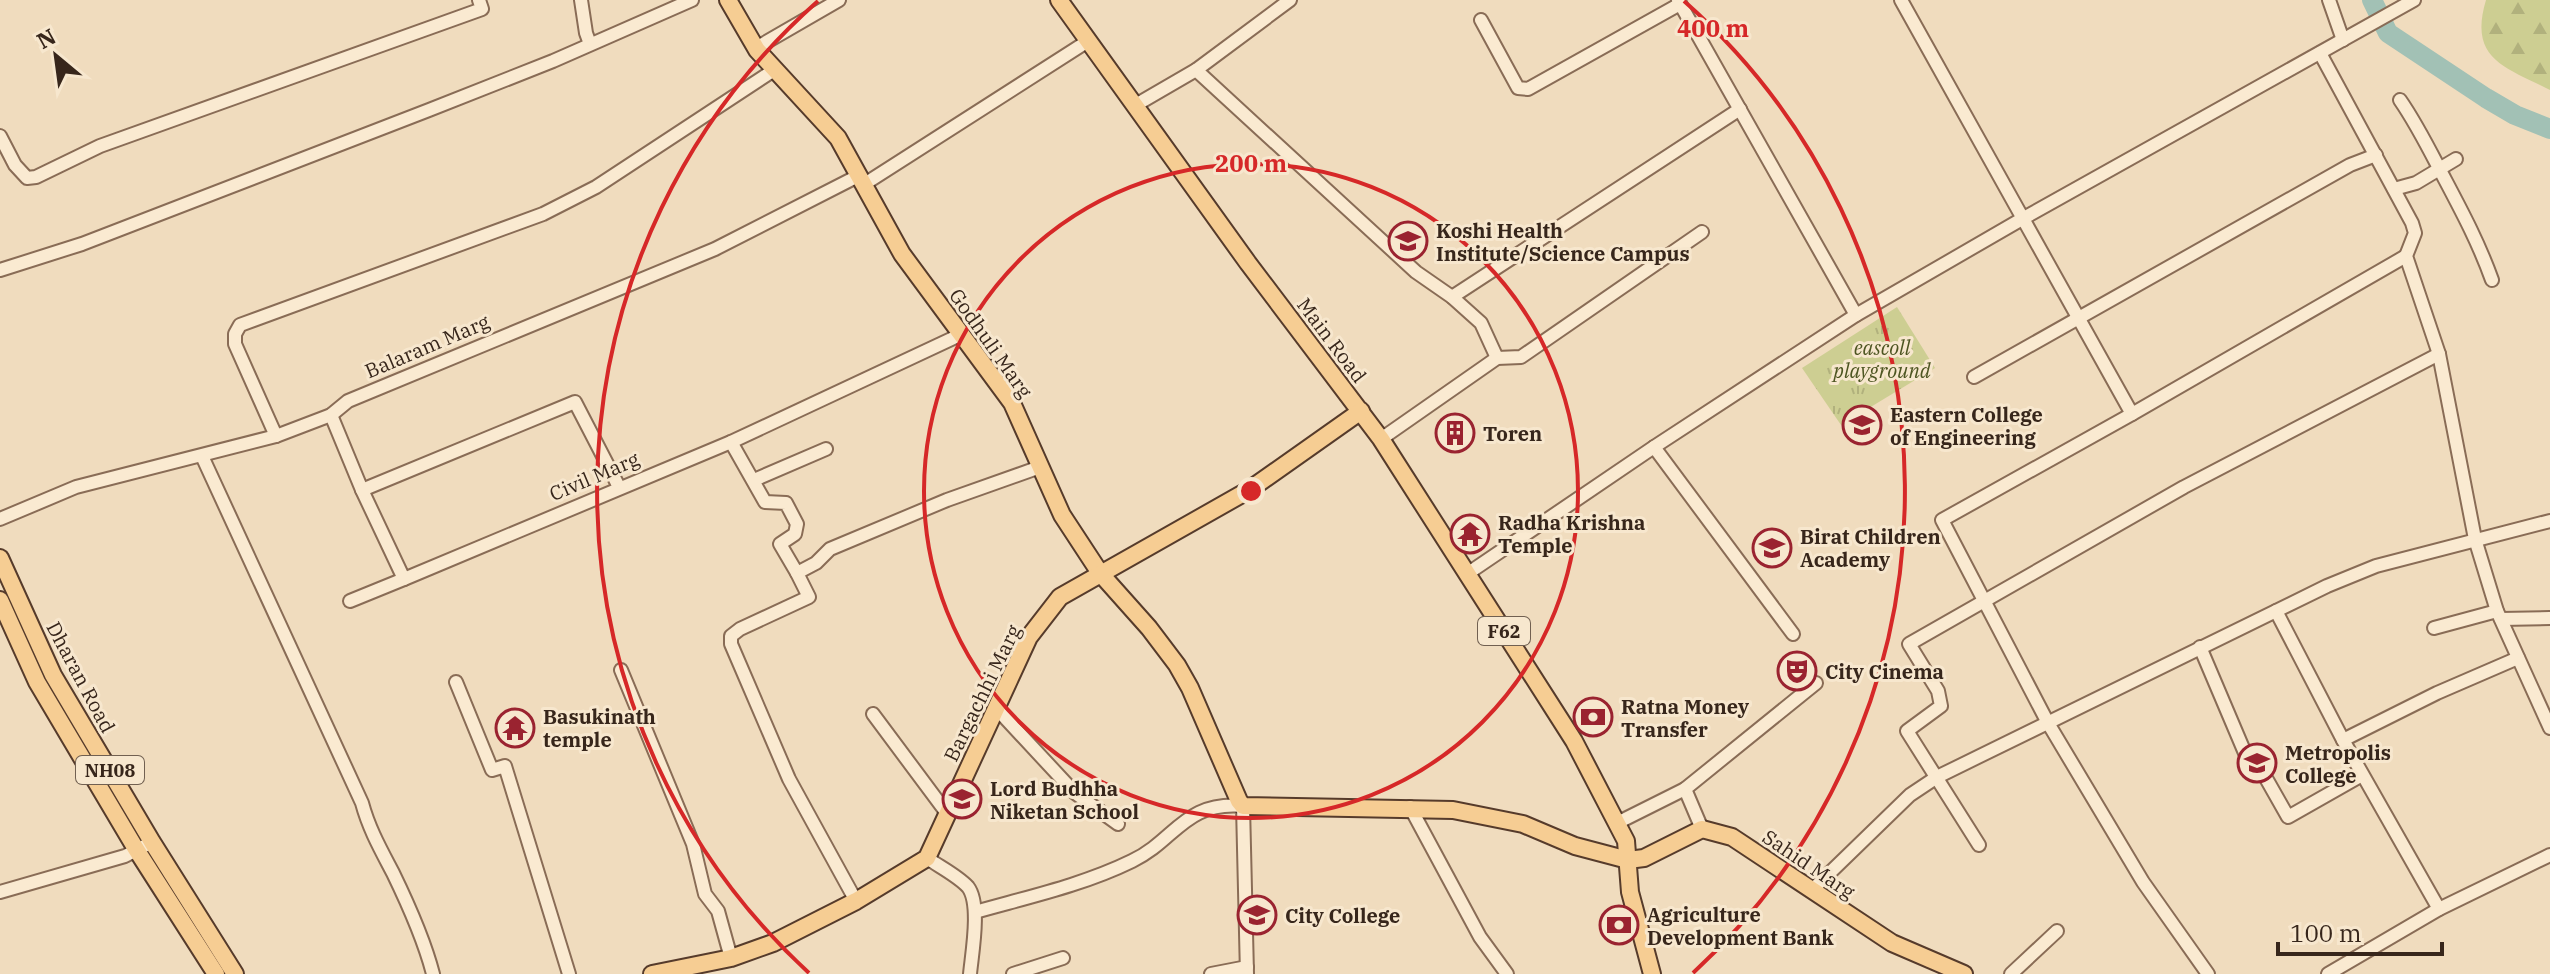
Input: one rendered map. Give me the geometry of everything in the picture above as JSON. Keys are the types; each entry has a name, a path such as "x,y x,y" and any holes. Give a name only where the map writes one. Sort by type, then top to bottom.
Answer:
{"main road":[{"name":"Godhuli Marg","path":"728,0 756,48 838,138 902,254 1012,403 1062,515 1100,573 1177,665 1243,806"},
{"name":"Main Road","path":"1059,0 1137,104"},
{"name":"Main Road","path":"1067,0 1248,263 1361,411"},
{"name":"F62","path":"1361,411 1574,741 1617,823 1626,841 1630,892 1652,974"},
{"name":"Bargachhi Marg","path":"927,858 1029,637 1060,597 1249,490 1361,411"},
{"name":"Dharan Road","path":"0,558 53,675 216,974"},
{"name":"Dharan Road","path":"0,600 37,682 144,846 235,974"},
{"path":"1243,806 1453,810 1523,824 1575,846 1628,860 1644,858 1702,829"},
{"name":"Sahid Marg","path":"1702,829 1732,837 1892,943 1964,974"},
{"path":"652,974 731,958 773,943 856,901 927,858"}],"street":[{"path":"0,136 15,165 27,178 36,177 100,146 482,9 479,0"},
{"path":"581,0 590,44"},
{"path":"0,270 110,234 539,66 692,0"},
{"path":"756,48 839,0"},
{"path":"1137,104 1196,70 1290,0"},
{"path":"1901,0 2132,414"},
{"path":"2329,0 2347,37"},
{"path":"1467,574 1856,315 2414,0"},
{"path":"1481,20 1518,88 1528,89 1679,2 1856,315"},
{"name":"Balaram Marg","path":"0,519 76,487 276,436 331,415 348,401 715,249 861,180 1088,41"},
{"path":"2208,974 2143,882 2048,723 1942,520 2406,256 2415,233 2412,223 2320,53"},
{"path":"276,436 235,344 235,334 240,325 543,214 596,187 774,70"},
{"path":"1196,70 1416,272 1452,297 1481,323 1497,358"},
{"path":"2400,100 2423,133 2478,241 2492,280"},
{"path":"1452,297 1740,109"},
{"path":"1974,377 2350,165 2376,155"},
{"path":"2394,189 2416,183 2456,159"},
{"path":"0,170 15,165"},
{"path":"1381,439 1497,358 1521,357 1702,232"},
{"path":"2406,256 2439,354 2475,539 2499,615 2550,728"},
{"name":"Civil Marg","path":"350,601 731,442 962,334"},
{"path":"1979,845 1907,731 1941,706 1938,691 1909,644 2184,487 2439,354"},
{"path":"362,490 575,402 619,487"},
{"path":"331,415 404,579"},
{"path":"731,442 765,502 786,503 797,524 795,534 780,544 809,597 740,629 731,636 731,644 789,779 856,901"},
{"path":"1654,447 1793,634"},
{"path":"754,480 826,449"},
{"path":"202,456 362,803 369,828 425,945 433,974"},
{"path":"797,573 816,563 830,549 947,500 1040,467"},
{"path":"1812,890 1910,795 1937,777 2327,586 2376,566 2550,521"},
{"path":"2276,611 2362,775 2439,909"},
{"path":"2434,628 2499,615 2550,618"},
{"path":"2200,647 2245,753 2254,757 2288,817 2362,775"},
{"path":"2343,740 2518,658"},
{"path":"621,670 693,844 705,894 718,911 731,958"},
{"path":"456,682 492,770 505,766 569,974"},
{"path":"1617,823 1685,789 1816,683"},
{"path":"996,708 1075,793 1118,824"},
{"path":"873,714 946,812"},
{"path":"1685,789 1702,829"},
{"path":"975,912 1087,880 1136,859 1183,820 1227,804 1243,806 1247,971 1211,974"},
{"path":"1410,807 1480,937 1507,974"},
{"path":"0,892 125,856 144,846"},
{"path":"2328,974 2439,909 2550,855"},
{"path":"927,858 967,886 973,895 975,912 970,974"},
{"path":"2011,974 2057,931"},
{"path":"1013,974 1063,958"}],"green space":[{"path":"2486,0 2550,0 2550,90 2506,67 2487,49 2482,36"},
{"name":"eascoll playground","path":"1897,307 1935,368 1841,425 1802,368"}],"waterway":[{"path":"2372,0 2388,33 2486,98 2515,115 2550,129"}],"place":[{"name":"Koshi Health Institute/Science Campus","path":"1408,241"},
{"name":"Eastern College of Engineering","path":"1862,425"},
{"name":"Toren","path":"1455,433"},
{"name":"Radha Krishna Temple","path":"1470,534"},
{"name":"Birat Children Academy","path":"1772,548"},
{"name":"City Cinema","path":"1797,671"},
{"name":"Ratna Money Transfer","path":"1593,717"},
{"name":"Basukinath temple","path":"515,728"},
{"name":"Metropolis College","path":"2257,763"},
{"name":"Lord Budhha Niketan School","path":"962,799"},
{"name":"City College","path":"1257,915"},
{"name":"Agriculture Development Bank","path":"1619,925"}]}
